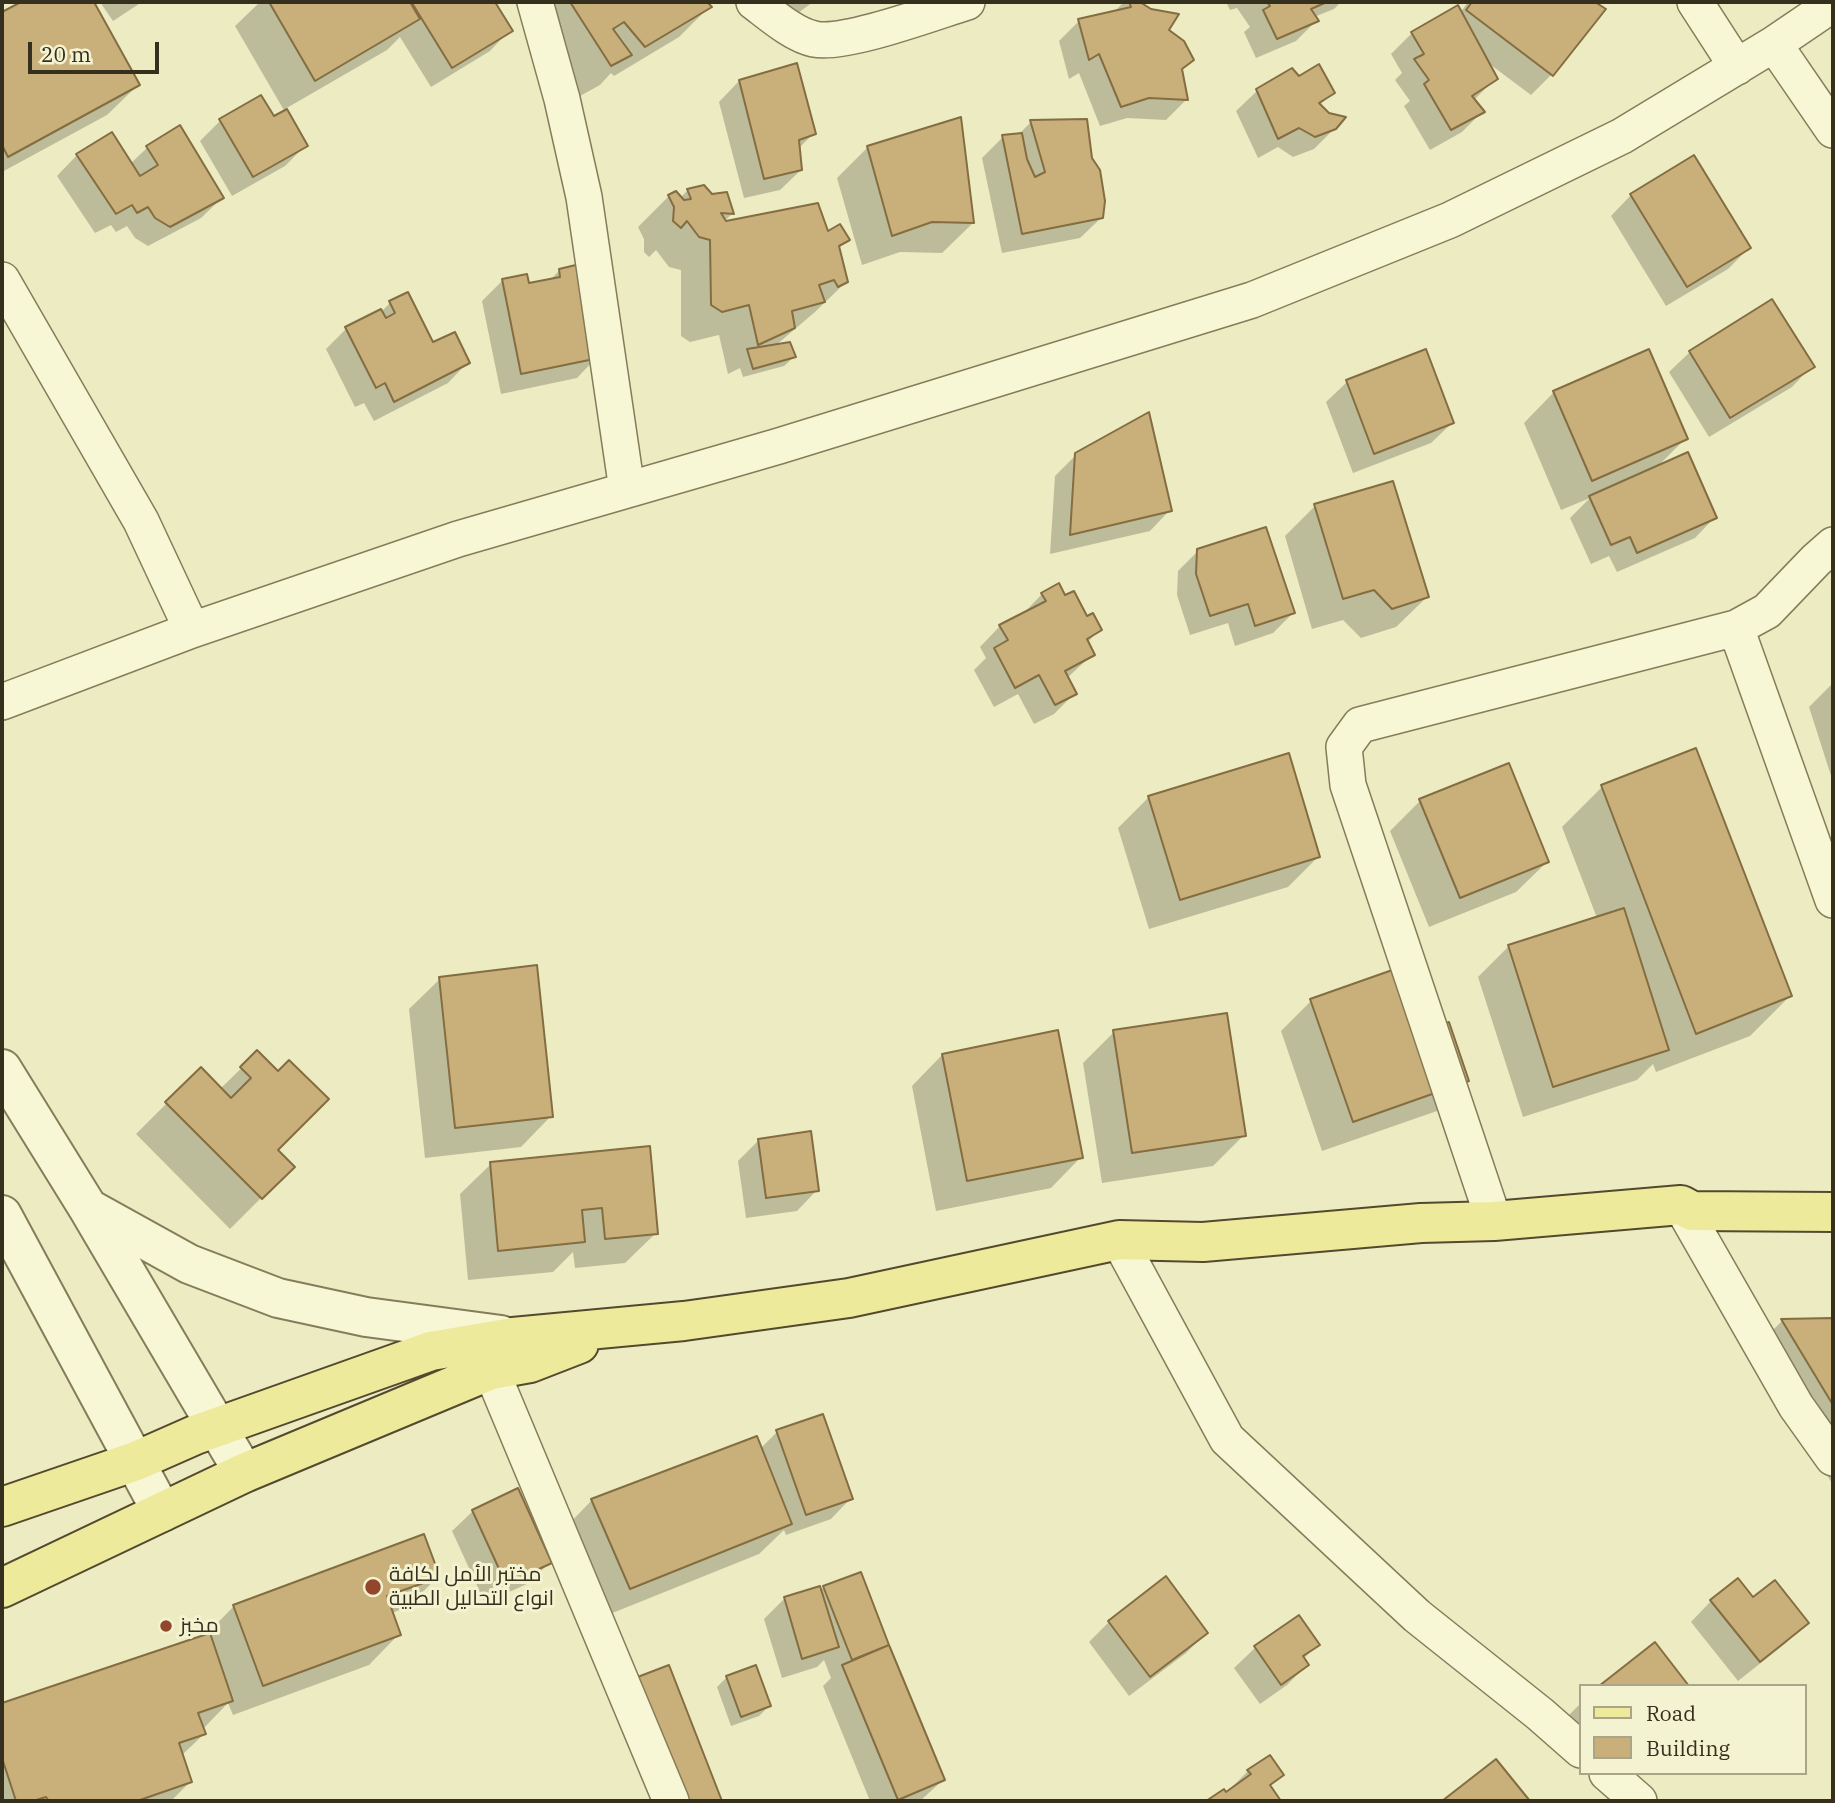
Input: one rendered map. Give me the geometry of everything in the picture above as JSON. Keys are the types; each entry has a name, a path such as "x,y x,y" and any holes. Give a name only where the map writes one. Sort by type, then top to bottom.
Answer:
{"main road":[{"path":"2,1507 136,1461 219,1427 431,1351 513,1337 734,1315 849,1297 1119,1240 1203,1242 1421,1223 1494,1222 1681,1205 1692,1210 1833,1212"},
{"path":"2,1588 244,1473 491,1370 530,1363 618,1328"}],"street":[{"path":"534,2 562,99 584,197 627,490"},
{"path":"754,2 783,24 814,39 850,38 967,2"},
{"path":"1695,2 1737,67"},
{"path":"2,702 192,630 458,539 779,446 1252,300 1450,220 1622,136 1774,44 1833,4"},
{"path":"1774,44 1833,130"},
{"path":"2,280 141,521 192,630"},
{"path":"1494,1222 1348,785 1343,747 1360,724 1737,628 1767,611 1799,576 1833,545"},
{"path":"1737,628 1833,900"},
{"path":"2,1069 88,1208 244,1473"},
{"path":"1681,1205 1796,1406 1833,1458"},
{"path":"88,1208 189,1264 278,1298 366,1317 513,1337"},
{"path":"5,1236 136,1461 162,1512"},
{"path":"1119,1240 1227,1439 1417,1616 1580,1749"},
{"path":"431,1351 491,1370 671,1801"},
{"path":"1609,1775 1639,1801"}],"building":[{"path":"21,2 94,2 140,85 8,157 2,145 2,12"},
{"path":"269,2 410,2 420,19 315,81"},
{"path":"495,2 513,31 452,68 412,3"},
{"path":"570,2 707,2 712,7 645,47 624,22 613,29 632,55 611,66"},
{"path":"1129,2 1140,2 1151,9 1179,14 1169,30 1184,41 1194,60 1182,69 1188,100 1149,98 1121,107 1099,54 1089,60 1078,19 1131,7"},
{"path":"1267,2 1327,2 1311,9 1319,21 1277,39 1263,10 1270,6"},
{"path":"1472,2 1595,2 1606,9 1553,76 1466,10"},
{"path":"1458,5 1498,79 1472,96 1485,112 1451,130 1424,84 1429,80 1414,59 1424,54 1411,32"},
{"path":"797,63 816,134 799,140 802,170 764,179 739,80"},
{"path":"1319,64 1335,93 1319,103 1329,113 1346,117 1336,129 1315,137 1299,128 1278,139 1256,89 1292,68 1299,76"},
{"path":"261,95 274,116 287,109 308,146 253,177 219,119"},
{"path":"961,117 974,223 932,222 892,236 867,146"},
{"path":"1087,119 1092,158 1100,170 1105,201 1103,218 1022,234 1002,135 1022,133 1027,159 1035,177 1045,172 1030,120"},
{"path":"180,125 224,198 170,227 155,218 148,207 137,213 132,205 116,214 76,154 112,132 140,176 158,165 146,146"},
{"path":"1694,155 1751,248 1687,287 1630,194"},
{"path":"704,185 712,194 727,192 734,214 721,213 726,221 818,203 828,231 840,224 850,240 839,246 848,282 838,287 834,280 819,285 825,302 792,311 795,328 758,345 749,305 722,312 711,305 710,240 699,237 687,221 681,228 673,221 674,207 668,195 676,191 684,200 691,199 687,189"},
{"path":"580,264 599,358 521,374 502,279 527,274 529,283 560,277 559,269"},
{"path":"408,292 433,342 455,332 470,363 394,402 385,383 376,388 345,327 381,309 386,318 395,313 389,301"},
{"path":"1772,299 1815,367 1730,418 1689,351"},
{"path":"790,342 796,357 753,369 747,349"},
{"path":"1426,349 1454,423 1374,454 1346,380"},
{"path":"1649,349 1688,439 1592,481 1553,391"},
{"path":"1149,412 1172,511 1070,535 1075,453"},
{"path":"1688,452 1717,518 1637,553 1630,537 1611,545 1589,496"},
{"path":"1393,481 1429,597 1392,609 1374,590 1343,599 1314,504"},
{"path":"1266,527 1295,613 1255,626 1248,604 1210,616 1196,574 1197,549"},
{"path":"1059,583 1065,595 1074,591 1087,616 1093,613 1102,630 1087,639 1095,655 1065,671 1077,694 1055,705 1039,675 1015,688 994,648 1008,640 999,625 1046,601 1041,593"},
{"path":"1696,748 1792,996 1696,1034 1601,785"},
{"path":"1289,753 1320,857 1180,900 1148,796"},
{"path":"1509,763 1549,862 1460,898 1419,799"},
{"path":"1624,908 1669,1050 1553,1087 1508,945"},
{"path":"537,965 553,1117 455,1128 439,977"},
{"path":"1398,968 1420,1032 1449,1022 1469,1081 1353,1122 1310,999"},
{"path":"1227,1013 1246,1136 1132,1153 1113,1030"},
{"path":"1058,1030 1083,1158 967,1181 942,1054"},
{"path":"257,1050 278,1071 289,1060 329,1099 278,1150 295,1167 262,1199 165,1102 201,1067 231,1098 251,1078 240,1067"},
{"path":"811,1131 819,1191 766,1198 758,1139"},
{"path":"650,1146 658,1234 605,1239 602,1208 582,1210 585,1242 498,1251 490,1162"},
{"path":"1833,1318 1833,1405 1781,1319"},
{"path":"823,1414 853,1499 806,1515 776,1430"},
{"path":"757,1436 792,1524 630,1589 591,1499"},
{"path":"518,1488 552,1563 506,1584 472,1510"},
{"path":"424,1534 440,1577 387,1596 401,1635 263,1686 233,1605"},
{"path":"861,1572 889,1645 852,1660 823,1586"},
{"path":"1166,1576 1208,1633 1150,1677 1108,1621"},
{"path":"1738,1578 1753,1597 1775,1580 1809,1623 1760,1662 1710,1600"},
{"path":"820,1586 839,1647 802,1659 784,1597"},
{"path":"1299,1615 1320,1645 1303,1656 1309,1665 1281,1685 1254,1646"},
{"path":"210,1633 233,1701 198,1713 206,1734 179,1743 192,1782 137,1801 49,1801 46,1797 33,1801 16,1801 2,1758 2,1703"},
{"path":"1655,1642 1687,1684 1602,1684"},
{"path":"889,1645 945,1780 898,1800 842,1665"},
{"path":"669,1665 722,1801 683,1801 635,1678"},
{"path":"756,1665 771,1706 741,1717 726,1676"},
{"path":"1270,1755 1284,1775 1270,1785 1281,1801 1206,1801 1224,1789 1226,1792 1251,1774 1247,1770"},
{"path":"1496,1759 1530,1801 1442,1801"}],"place":[{"name":"مختبر الأمل لكافة انواع التحاليل الطبية","path":"373,1587"},
{"name":"مخبز","path":"166,1626"}]}
